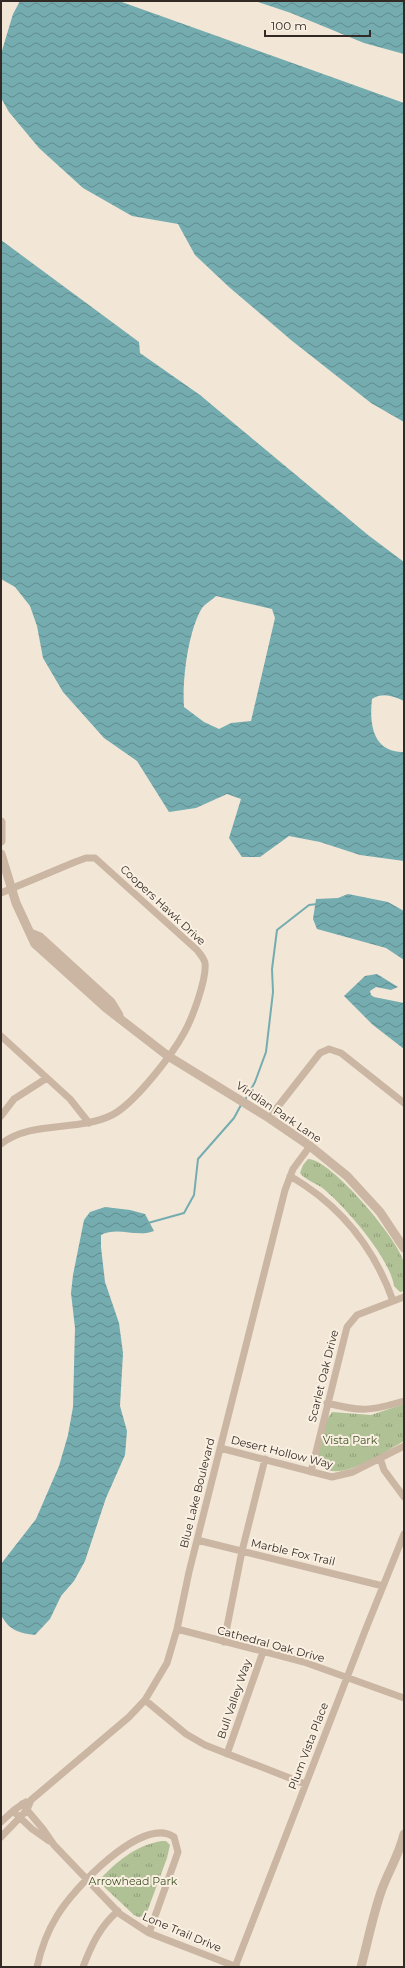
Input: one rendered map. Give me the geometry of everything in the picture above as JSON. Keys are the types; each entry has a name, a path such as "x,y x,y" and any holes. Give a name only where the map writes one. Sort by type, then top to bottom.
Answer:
{"street":[{"path":"1,822 1,841"},
{"name":"Viridian Park Lane","path":"1,854 11,889 30,933 40,937 111,1002 121,1018 168,1056 238,1098 310,1146 358,1187 380,1212 404,1248"},
{"name":"Coopers Hawk Drive","path":"1,1144 27,1133 89,1123 111,1116 122,1109 152,1077 168,1056 190,1022 203,980 204,961 197,950 172,925 95,858 86,858 75,862 11,889"},
{"path":"1,893 11,889"},
{"path":"1,1036 74,1102 89,1123"},
{"path":"269,1118 320,1053 328,1049 341,1053 404,1103"},
{"path":"1,1116 14,1099 47,1078"},
{"name":"Blue Lake Boulevard","path":"1,1822 22,1804 31,1800 129,1717 145,1700 167,1663 177,1629 197,1540 280,1210 290,1176 310,1146"},
{"path":"290,1176 328,1202 353,1227 379,1267 393,1301"},
{"name":"Scarlet Oak Drive","path":"311,1472 345,1333 350,1322 357,1315 404,1297"},
{"path":"328,1404 366,1410 404,1401"},
{"name":"Desert Hollow Way","path":"220,1448 332,1477 353,1472 404,1446"},
{"path":"380,1458 384,1470 404,1496"},
{"path":"224,1642 242,1551 265,1459"},
{"name":"Plum Vista Place","path":"236,1967 404,1534"},
{"name":"Marble Fox Trail","path":"197,1540 383,1586"},
{"name":"Cathedral Oak Drive","path":"177,1629 304,1662 404,1698"},
{"name":"Bull Valley Way","path":"227,1754 263,1652"},
{"path":"145,1700 186,1734 205,1745 306,1784"},
{"name":"Blue Lake Boulevard","path":"1,1837 27,1810 31,1800"},
{"name":"Lone Trail Drive","path":"22,1804 54,1845 86,1879 118,1911 137,1926 149,1933 236,1967"},
{"name":"Lone Trail Drive","path":"13,1811 54,1845"},
{"path":"36,1967 46,1936 57,1914 70,1896 86,1879 111,1857 132,1842 143,1837 162,1832 174,1837 178,1852 149,1933"},
{"path":"361,1967 378,1901 385,1880 402,1850 404,1834"},
{"path":"83,1967 90,1947 107,1920 118,1911"}],"green space":[{"path":"308,1159 318,1162 332,1172 363,1202 378,1220 400,1252 404,1263 404,1291 400,1292 394,1286 391,1275 376,1248 355,1221 325,1190 305,1178 300,1173 303,1165"},
{"name":"Vista Park","path":"404,1404 404,1441 372,1459 347,1470 335,1471 324,1469 316,1462 325,1422 332,1412 371,1415"},
{"name":"Arrowhead Park","path":"166,1841 170,1845 167,1858 147,1912 145,1916 138,1917 101,1884 102,1877 115,1864 137,1849"}],"water":[{"path":"20,1 119,1 404,103 404,422 371,403 291,340 229,287 195,255 178,224 132,216 83,188 39,148 9,112 1,98 1,54 13,14"},
{"path":"255,1 404,1 404,54 364,43 291,13"},
{"path":"1,240 139,342 140,353 200,395 368,535 404,562 404,701 392,696 384,695 372,699 371,718 375,735 379,742 386,748 404,752 404,861 360,855 320,842 289,836 260,857 242,857 229,838 241,799 227,794 196,808 169,812 137,761 104,738 63,692 43,658 37,626 30,606 15,587 1,579","holes":["216,596 272,609 275,618 251,721 231,723 219,729 204,722 184,707 184,684 187,656 193,630 202,608"]},
{"path":"348,894 388,902 404,911 404,960 386,948 317,929 313,919 316,899 338,898"},
{"path":"377,974 398,987 391,990 376,987 370,991 371,995 374,997 404,1003 404,1049 373,1025 344,996 365,976"},
{"path":"105,1207 130,1210 145,1214 154,1231 148,1233 114,1232 101,1235 105,1282 119,1323 123,1353 120,1406 127,1431 125,1455 106,1498 85,1561 74,1581 61,1596 50,1619 35,1635 29,1634 15,1630 7,1624 1,1615 1,1564 36,1519 59,1466 68,1435 73,1407 75,1328 71,1293 73,1275 84,1220 90,1212"}],"waterway":[{"path":"245,1100 255,1082 266,1052 273,992 272,969 277,930 309,905 317,904"},
{"path":"148,1223 184,1213 194,1195 198,1159 234,1118 241,1105"}]}
